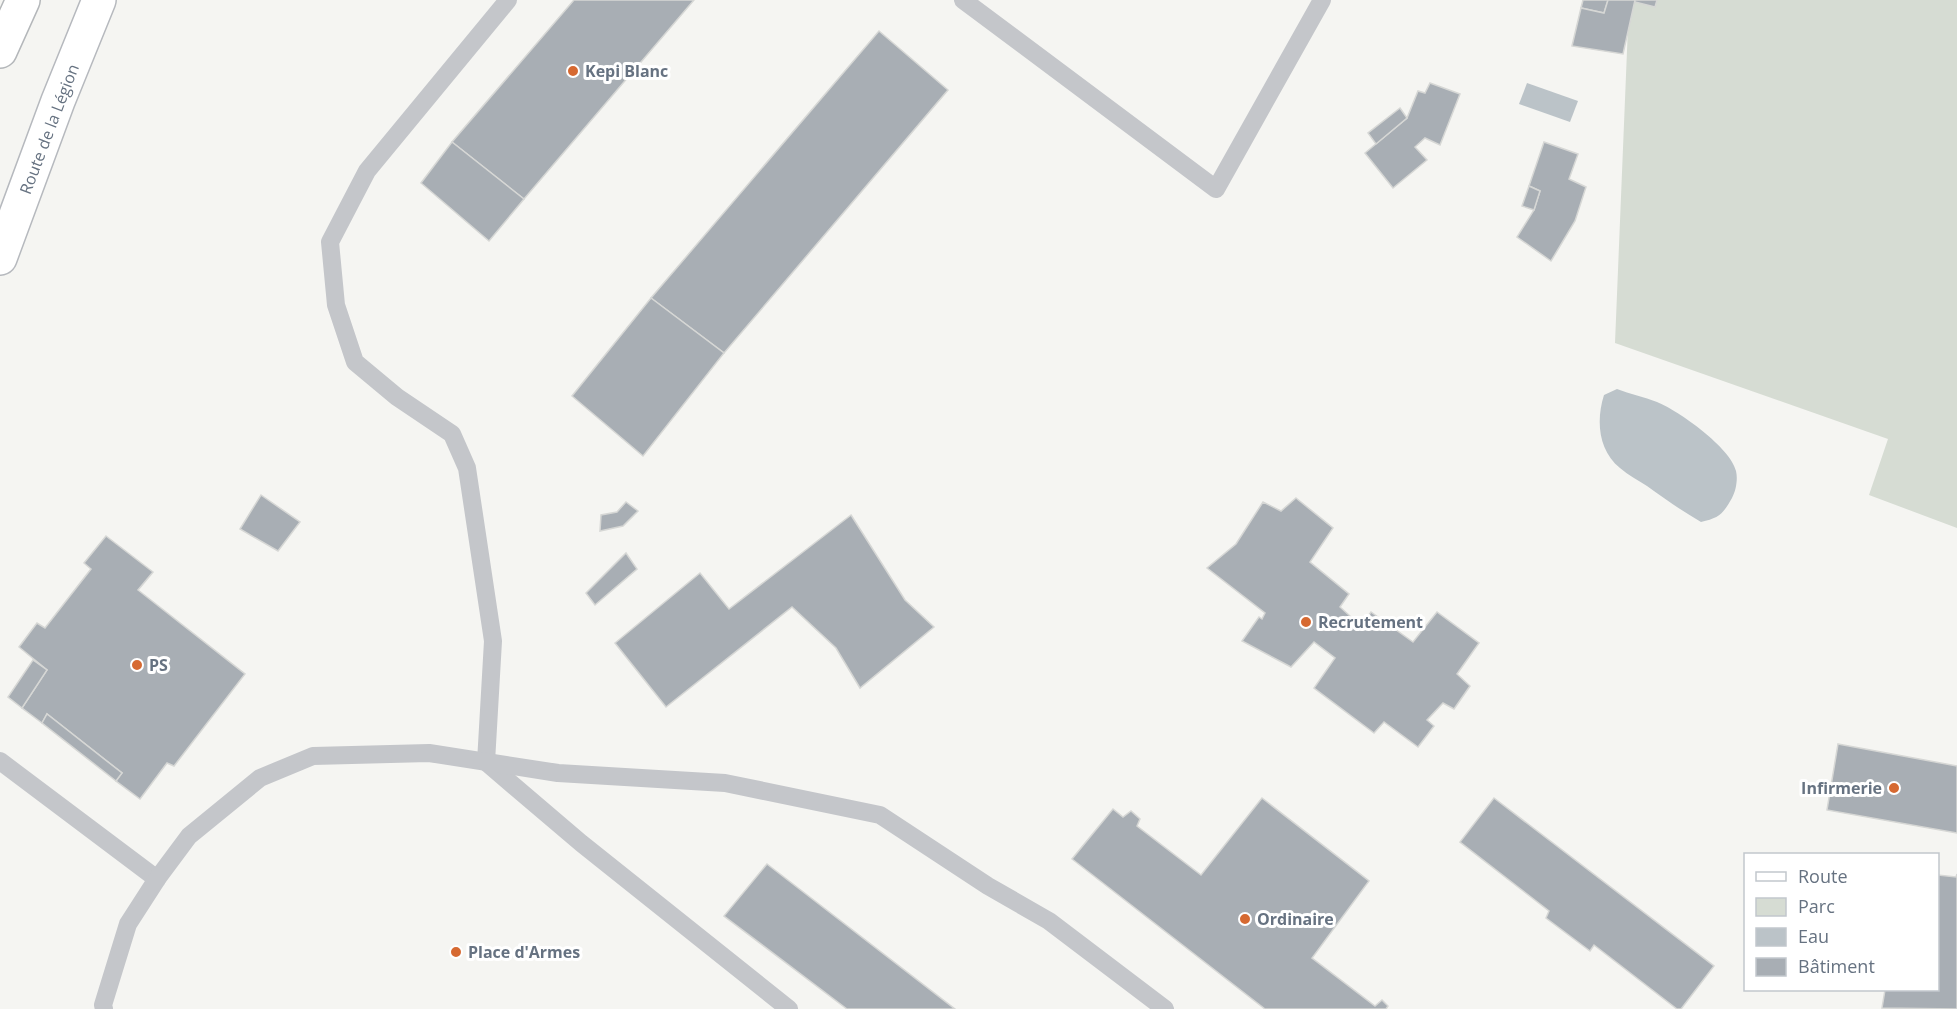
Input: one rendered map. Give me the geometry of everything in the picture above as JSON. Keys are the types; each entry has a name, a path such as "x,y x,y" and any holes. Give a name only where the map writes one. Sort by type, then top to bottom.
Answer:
{"main road":[{"path":"0,51 23,0"},
{"name":"Route de la Légion","path":"0,258 58,101 99,0"}],"lane":[{"path":"486,762 493,641 467,468 452,434 397,397 355,362 336,305 330,242 368,171 508,0"},
{"path":"963,0 1216,189 1322,0"},
{"path":"104,1009 103,1005 128,924 157,879 189,836 260,778 313,756 429,753 558,773 725,783 880,815 988,886 1049,921 1165,1009"},
{"path":"0,761 157,879"},
{"path":"486,762 581,843 789,1009"}],"green space":[{"path":"1639,0 1957,0 1957,528 1869,495 1888,439 1615,343 1629,2"}],"water":[{"path":"1527,83 1578,101 1570,122 1519,104"},
{"path":"1617,389 1667,407 1703,431 1725,452 1736,471 1737,481 1732,498 1720,514 1701,522 1626,473 1613,461 1603,444 1600,414 1604,395"}],"building":[{"name":"Kepi Blanc","path":"574,0 694,0 524,199 452,142"},
{"path":"1583,0 1608,0 1604,13 1581,8"},
{"path":"1608,0 1635,0 1623,54 1572,46 1581,8 1604,13"},
{"path":"1635,0 1657,0 1655,7 1635,2"},
{"path":"879,31 948,90 724,353 651,298"},
{"path":"1430,83 1460,94 1440,145 1425,138 1415,147 1427,160 1393,188 1365,153 1407,118 1418,91 1425,93"},
{"path":"1400,108 1407,118 1376,144 1368,133"},
{"path":"452,142 524,199 489,241 421,183"},
{"path":"1544,142 1578,154 1569,179 1586,187 1575,221 1551,261 1517,237 1534,210 1540,191 1529,186"},
{"path":"1529,186 1540,191 1534,210 1522,206"},
{"path":"651,298 724,353 643,456 572,396"},
{"path":"261,495 300,522 278,551 240,529"},
{"name":"Recrutement","path":"1296,498 1333,528 1310,562 1349,594 1340,607 1361,626 1371,612 1413,642 1437,612 1479,643 1457,674 1470,686 1454,709 1443,703 1427,720 1434,726 1418,747 1384,722 1374,733 1314,688 1335,658 1314,642 1291,667 1242,641 1259,617 1262,619 1265,613 1207,568 1236,544 1263,502 1281,511"},
{"path":"626,502 638,511 623,526 600,531 601,515 617,512"},
{"path":"851,515 905,600 934,627 860,688 836,648 792,607 666,707 615,643 700,573 729,609"},
{"name":"PS","path":"106,536 153,572 138,590 245,674 174,766 167,763 140,799 116,781 122,773 47,714 42,723 22,708 47,670 19,647 37,623 45,628 91,569 84,563"},
{"path":"626,553 637,569 595,605 586,593"},
{"path":"33,660 47,670 22,708 8,697"},
{"path":"47,714 122,773 116,781 42,723"},
{"name":"Infirmerie","path":"1838,744 1957,766 1957,833 1827,810"},
{"name":"Ordinaire","path":"1262,798 1369,881 1312,958 1375,1006 1382,1000 1388,1006 1386,1009 1265,1009 1072,859 1113,809 1123,817 1131,811 1140,819 1137,826 1201,875"},
{"path":"1494,798 1714,966 1681,1009 1677,1009 1594,945 1590,951 1546,918 1549,911 1460,842"},
{"path":"767,864 955,1009 847,1009 724,916"},
{"path":"1957,874 1957,1009 1882,1008 1885,991 1939,991 1939,875 1956,877"}],"place":[{"name":"Kepi Blanc","path":"573,71"},
{"name":"Recrutement","path":"1306,622"},
{"name":"PS","path":"137,665"},
{"name":"Infirmerie","path":"1894,788"},
{"name":"Ordinaire","path":"1245,919"},
{"name":"Place d'Armes","path":"456,952"}]}
